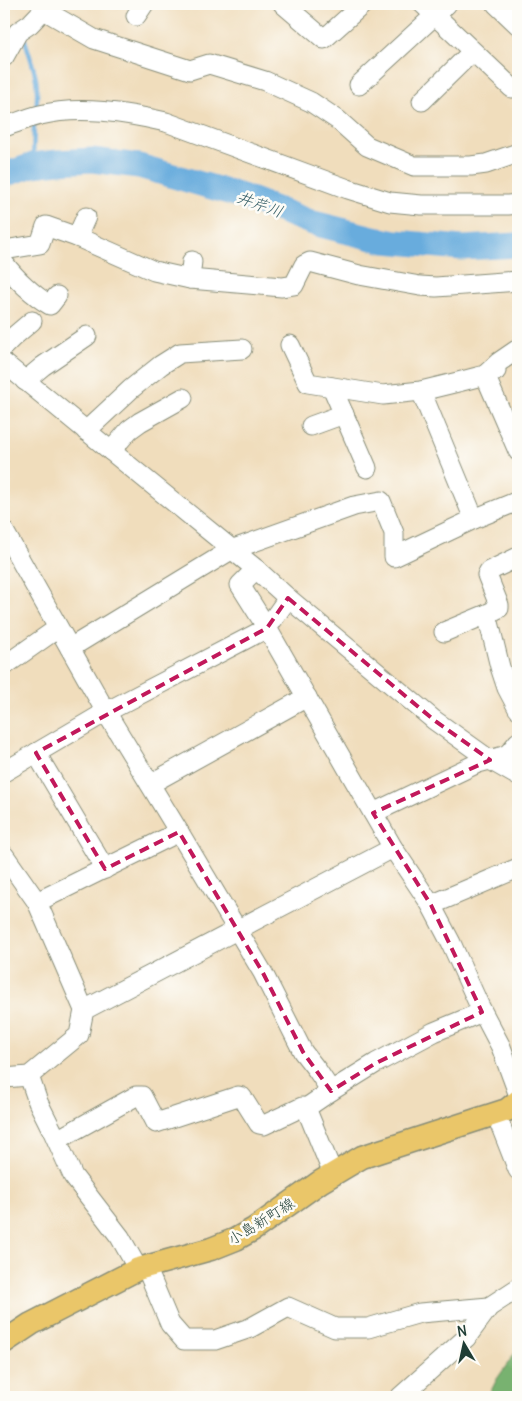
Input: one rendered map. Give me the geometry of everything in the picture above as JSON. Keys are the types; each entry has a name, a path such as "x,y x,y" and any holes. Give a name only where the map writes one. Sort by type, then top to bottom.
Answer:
{"main road":[{"name":"小島新町線","path":"4,1342 31,1324 142,1268 211,1249 236,1239 254,1229 333,1174 362,1157 507,1110 518,1100"}],"street":[{"path":"283,4 324,39 363,4"},
{"path":"496,4 518,25"},
{"path":"4,57 12,36 30,24 47,6"},
{"path":"47,6 48,13 94,39 190,70 209,64 265,81 311,102 338,120 367,146 414,166 471,166 486,164 518,153"},
{"path":"359,84 435,8 472,52 512,88"},
{"path":"422,101 472,52"},
{"path":"4,127 41,115 62,111 110,112 139,116 166,122 348,189 390,202 421,205 518,204"},
{"path":"4,137 56,120 60,117 62,111"},
{"path":"78,237 86,217"},
{"path":"4,250 40,244 46,226 78,237 122,248 154,271 191,270 250,276 282,288 294,285 304,265 310,262 359,276 420,286 518,282"},
{"path":"4,264 50,306 57,296"},
{"path":"4,346 32,321"},
{"path":"25,381 43,366 87,336"},
{"path":"290,346 308,383 383,395 421,391 462,381 518,362"},
{"path":"86,431 131,389 161,365 180,353 242,349"},
{"path":"485,374 518,349"},
{"path":"4,363 256,569 434,720 490,760 518,776"},
{"path":"485,374 518,451"},
{"path":"332,387 367,468"},
{"path":"421,391 474,519"},
{"path":"111,451 129,430 183,398"},
{"path":"311,426 344,414"},
{"path":"70,648 232,550 354,506 381,501 394,533 394,557 474,519 518,501"},
{"path":"5,535 106,712 238,928 303,1052 331,1092"},
{"path":"444,632 499,608 487,575 489,571 518,557"},
{"path":"256,569 240,585 267,628 393,848 431,905 451,943 482,1012 501,1047 518,1092"},
{"path":"4,772 106,712 267,628 288,598"},
{"path":"487,614 500,667 507,688 518,709"},
{"path":"4,666 58,628"},
{"path":"150,784 307,697"},
{"path":"373,813 472,765 504,756 518,742"},
{"path":"36,753 105,868"},
{"path":"37,902 179,832"},
{"path":"84,1010 393,848"},
{"path":"4,854 37,902 84,1010 79,1035 29,1076 4,1078"},
{"path":"431,905 518,868"},
{"path":"57,1140 136,1096 142,1096 156,1122 238,1096 242,1097 259,1124 264,1125 302,1107 306,1108 376,1063 434,1032 482,1012"},
{"path":"29,1076 38,1102 73,1176 142,1268 170,1324 184,1340 215,1340 250,1328 288,1307 335,1328 368,1328 420,1313 489,1307"},
{"path":"306,1108 333,1174"},
{"path":"496,1114 518,1170"},
{"path":"400,1397 466,1338 489,1307 518,1288"}],"highlighted area":[{"path":"288,598 434,720 490,760 373,813 431,905 482,1012 376,1063 331,1091 303,1052 263,973 179,832 105,869 36,753 267,628"}],"green space":[{"path":"518,1352 518,1397 488,1397 497,1379 515,1353"}],"waterway":[{"path":"20,38 25,40 35,74 37,91 36,110"},
{"path":"33,165 34,123"},
{"name":"井芹川","path":"4,175 33,165 58,162 92,160 139,166 242,196 313,223 385,241 462,248 518,245"}]}
